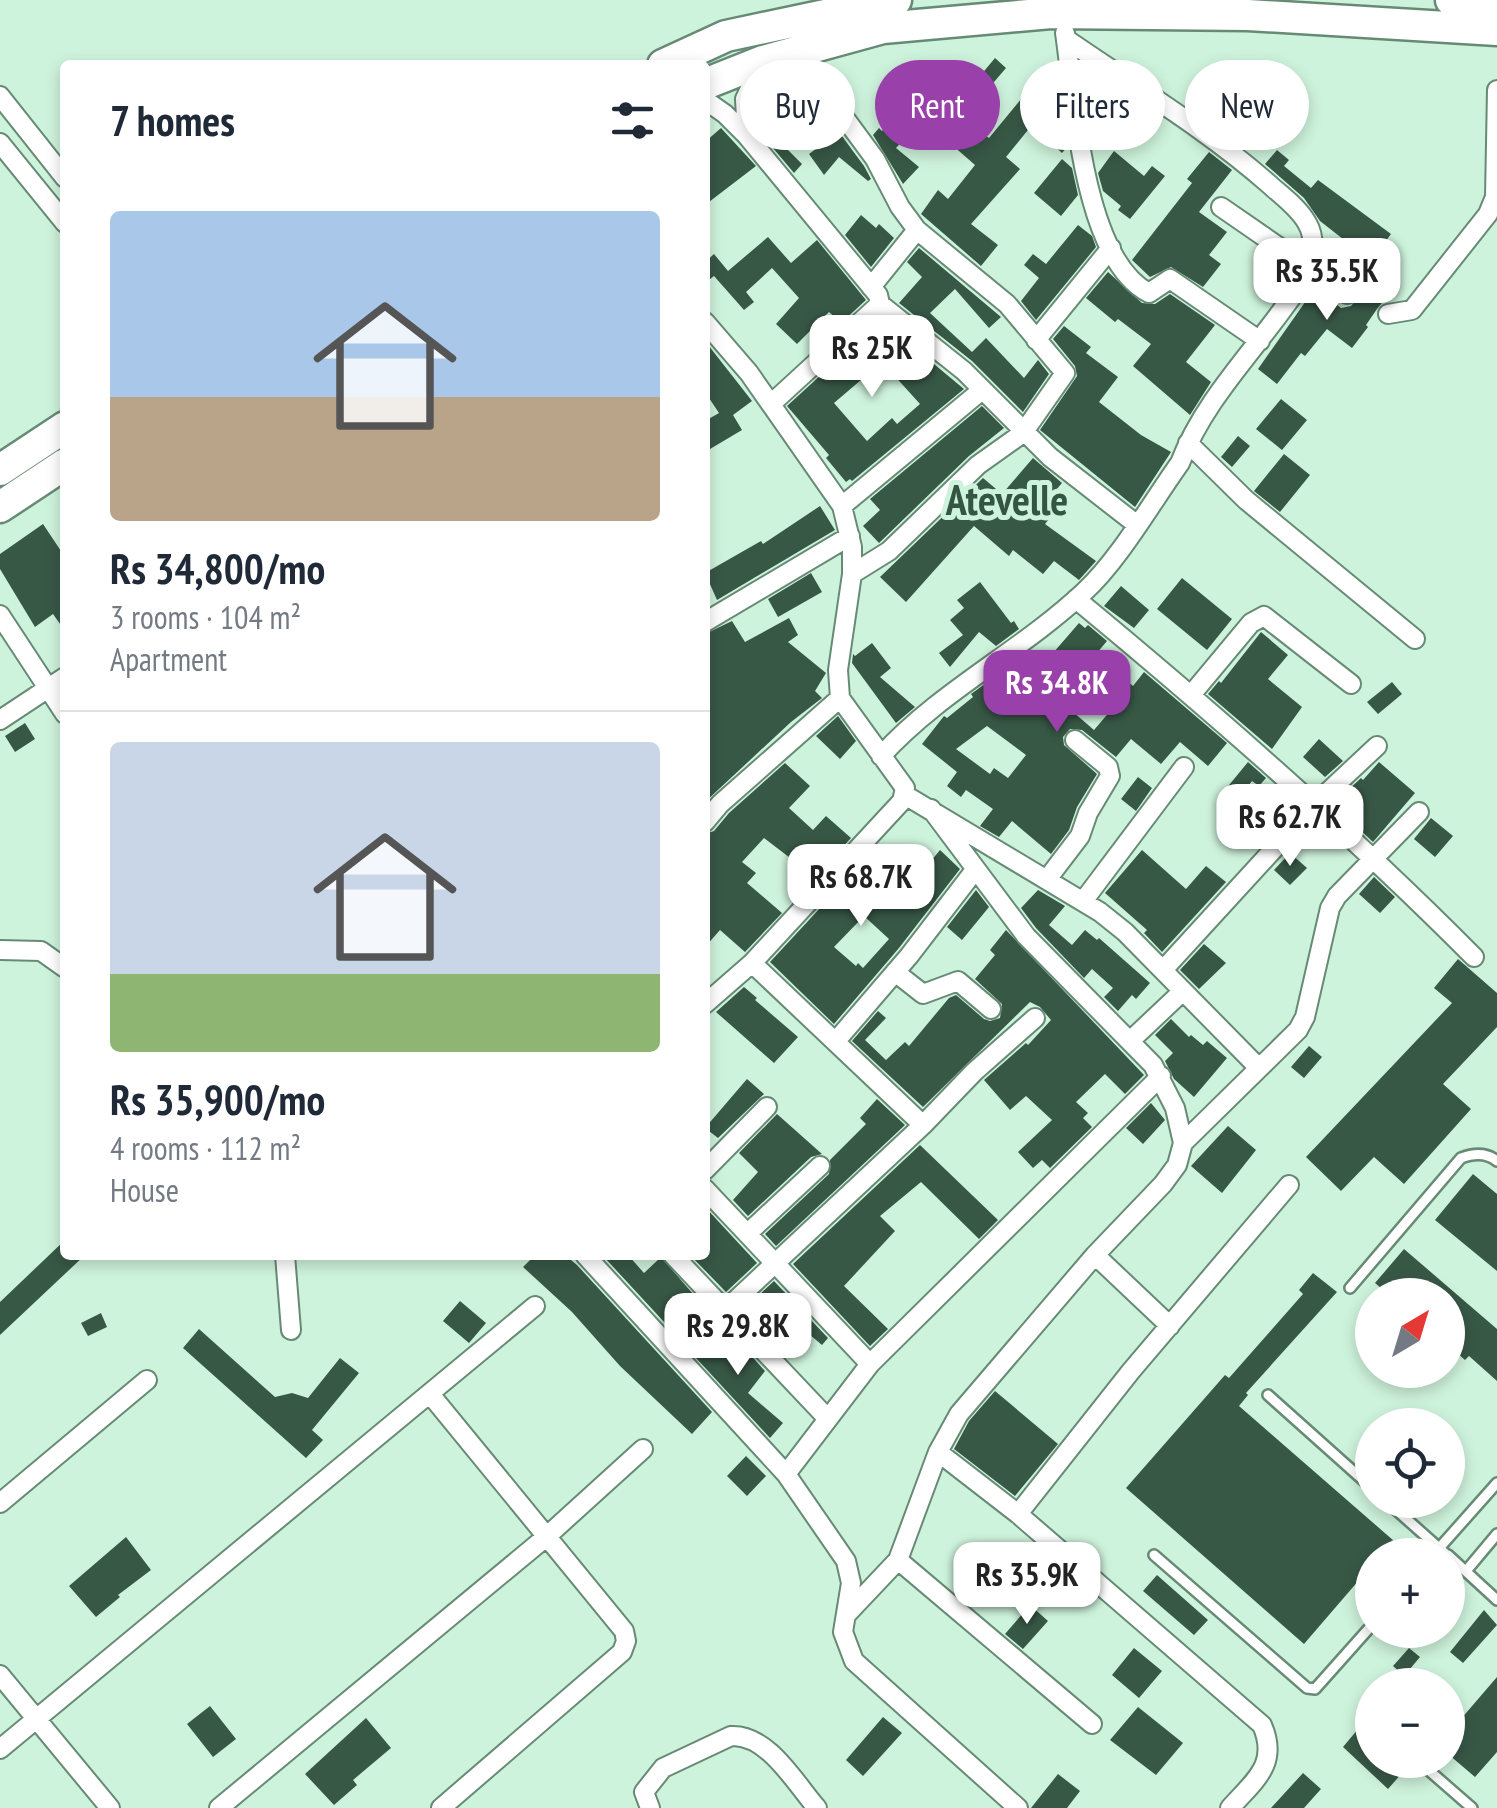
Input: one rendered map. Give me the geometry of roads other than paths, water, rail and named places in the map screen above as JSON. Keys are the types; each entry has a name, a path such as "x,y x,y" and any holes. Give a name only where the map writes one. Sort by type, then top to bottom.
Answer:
{"highway":[{"path":"674,60 726,36 898,0"},
{"path":"1451,0 1494,9"},
{"path":"767,60 883,28 1064,26 1248,14 1494,9"},
{"path":"710,82 740,70"},
{"path":"0,470 60,430"},
{"path":"0,507 60,467"}],"street":[{"path":"883,28 898,0"},
{"path":"1064,26 1087,190 1120,267 1145,292 1154,292 1170,279 1260,341"},
{"path":"881,756 908,727 1076,599 1106,566 1311,269 1312,238 1307,222 1291,204 1244,163 1064,26"},
{"path":"796,52 875,159 917,230 1007,304 1065,372 1023,432 978,465 889,551 852,574"},
{"path":"1388,314 1412,310 1488,214 1494,197 1497,90"},
{"path":"0,96 60,172"},
{"path":"710,104 740,129"},
{"path":"0,143 60,217"},
{"path":"759,150 871,286 880,304 952,360 1050,458 1136,524"},
{"path":"1221,207 1347,294"},
{"path":"871,286 917,230"},
{"path":"1036,340 1111,248"},
{"path":"771,404 880,304"},
{"path":"710,328 771,404 842,506 850,536 852,574 838,670 840,698 905,788 905,795 752,963 710,1000"},
{"path":"842,506 982,390"},
{"path":"1188,443 1246,500 1415,639"},
{"path":"710,619 850,536"},
{"path":"1076,599 1315,804 1474,956"},
{"path":"0,614 60,706"},
{"path":"1191,695 1252,623 1264,616 1351,684"},
{"path":"0,720 60,680"},
{"path":"710,816 840,698"},
{"path":"1048,878 1080,836 1088,812 1110,776 1108,767 1075,740"},
{"path":"1162,970 1315,804 1378,746"},
{"path":"1084,900 1184,767"},
{"path":"905,795 1084,900 1125,932 1259,1068"},
{"path":"846,1615 898,1560 938,1452 960,1414 1162,1184 1177,1165 1183,1143 1175,1108 1161,1076 1026,936 931,809"},
{"path":"1183,1143 1298,1030 1305,1017 1330,908 1337,896 1419,812"},
{"path":"836,1041 975,870"},
{"path":"0,950 41,951 60,964"},
{"path":"752,963 922,1125"},
{"path":"895,972 923,994 958,981 991,1009"},
{"path":"1130,1041 1184,992"},
{"path":"678,1354 1035,1018"},
{"path":"786,1474 870,1364 1161,1076"},
{"path":"710,1165 767,1107"},
{"path":"748,1233 820,1166"},
{"path":"1018,1514 1289,1185"},
{"path":"710,1194 870,1364"},
{"path":"1096,1255 1170,1326"},
{"path":"286,1260 291,1330"},
{"path":"590,1260 786,1474 846,1561 851,1584 842,1632 854,1662 1018,1808"},
{"path":"678,1260 828,1419"},
{"path":"0,1750 535,1306"},
{"path":"0,1503 146,1380"},
{"path":"430,1394 624,1631 626,1641 622,1652 441,1808"},
{"path":"219,1808 546,1537 644,1448"},
{"path":"938,1452 1018,1514 1262,1726 1270,1744 1269,1760 1230,1808"},
{"path":"898,1560 1092,1724"},
{"path":"0,1675 110,1808"},
{"path":"650,1808 644,1792 663,1768 741,1735 761,1744 818,1808"}],"lane":[{"path":"1350,1288 1460,1158 1472,1154 1490,1156 1497,1162"},
{"path":"1268,1395 1355,1473"},
{"path":"1454,1538 1497,1483"},
{"path":"1405,1518 1426,1538"},
{"path":"1497,1534 1466,1572 1497,1600"},
{"path":"1154,1555 1307,1688 1315,1690 1355,1644"},
{"path":"1438,1778 1472,1808"}],"district":[{"name":"Atevelle","path":"1007,499"}]}
